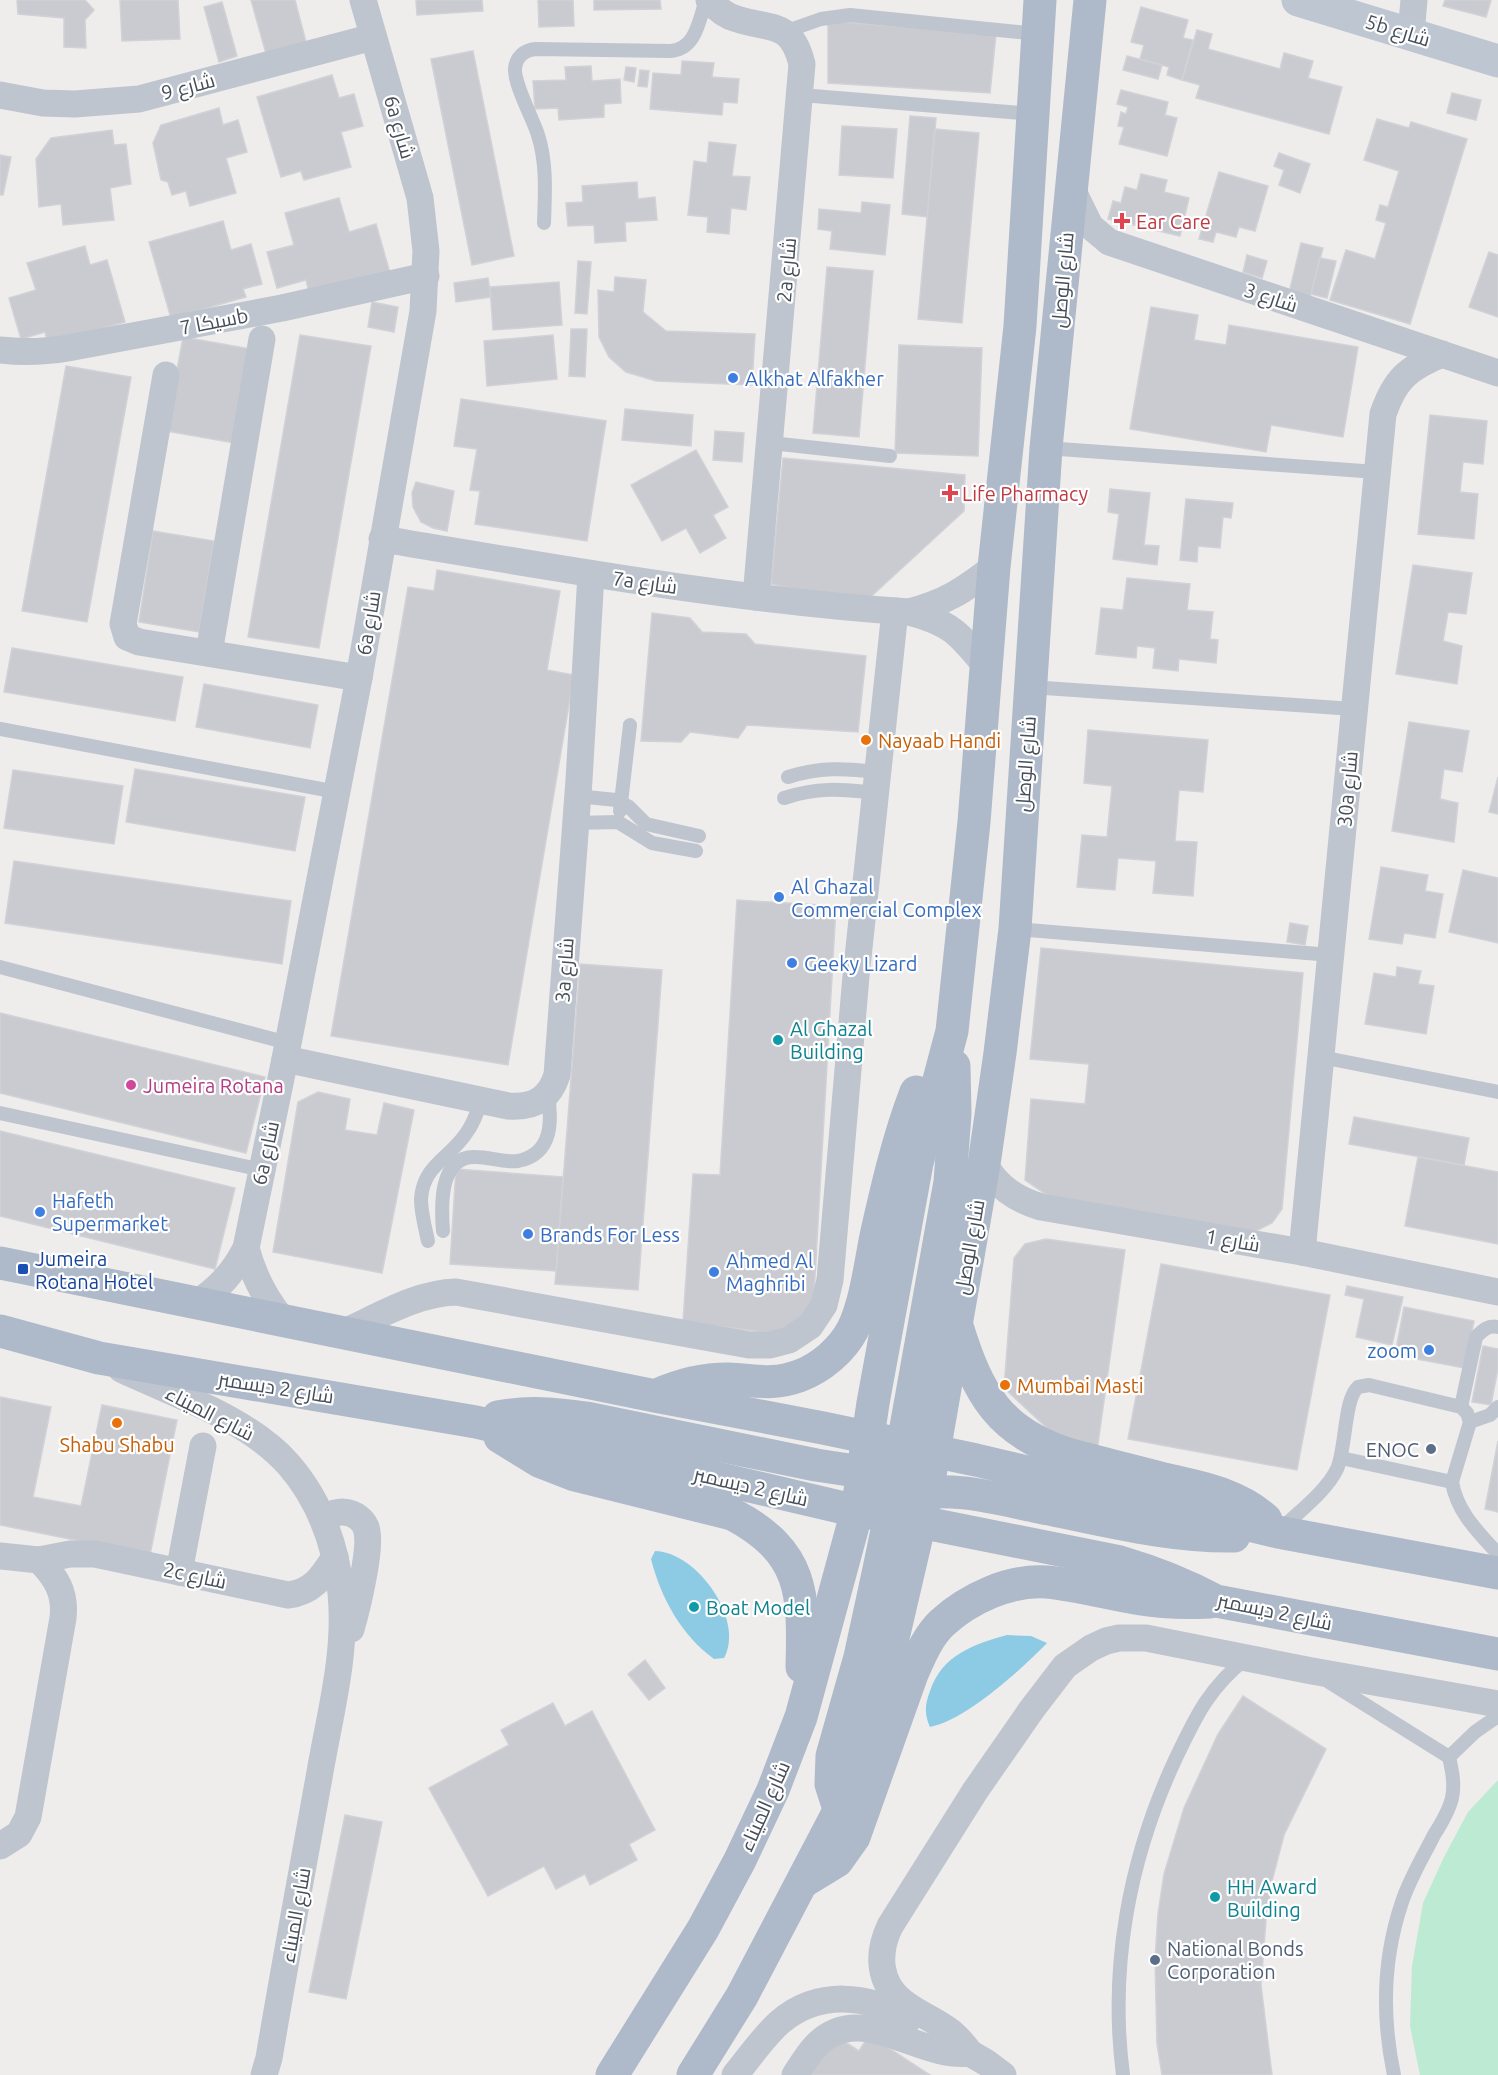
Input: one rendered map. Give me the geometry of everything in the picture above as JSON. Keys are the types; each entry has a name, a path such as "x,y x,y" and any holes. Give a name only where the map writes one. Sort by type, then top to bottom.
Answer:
{"main road":[{"name":"شارع الوصل","path":"856,1511 899,1486 867,1437 917,1163 952,1031 974,822 994,567 1020,326 1040,0"},
{"name":"شارع الوصل","path":"935,1451 984,1164 1015,929 1046,448 1090,0"},
{"path":"655,1396 671,1389 709,1380 729,1379 757,1383 784,1381 810,1371 834,1353 852,1330 862,1301 889,1175 906,1119 929,1065 952,1031"},
{"path":"693,2075 742,1996 839,1811 873,1716 898,1621 899,1486 908,1410 950,1182 955,1114 952,1031"},
{"path":"5,1272 282,1319 342,1333 867,1437"},
{"path":"956,1323 967,1358 993,1407 1009,1424 1028,1438 1071,1455 1235,1498 1258,1513 1278,1532"},
{"name":"شارع 2 ديسمبر","path":"0,1331 99,1358 476,1422 856,1511"},
{"path":"908,1410 913,1426 918,1431 926,1432 933,1429 941,1416"},
{"path":"476,1422 512,1415 558,1414 816,1465 899,1486 970,1493 1165,1532 1217,1536 1278,1532"},
{"path":"476,1422 522,1451 557,1468 575,1475 732,1514 753,1525 772,1541 786,1559 797,1582 803,1605 801,1717"},
{"path":"816,1465 834,1464 846,1453 846,1445 842,1437 823,1428"},
{"path":"839,1811 831,1784 832,1756 860,1657 899,1486 935,1451 1278,1532 1498,1573"},
{"name":"شارع 2 ديسمبر","path":"899,1486 963,1532 1120,1562 1186,1585 1216,1601 1498,1654"},
{"path":"963,1532 946,1522 943,1515 944,1507 948,1501 970,1493"},
{"name":"شارع الميناء","path":"612,2075 703,1929 740,1860 773,1790 801,1717 846,1556 856,1511"},
{"path":"846,1556 857,1537 870,1534 880,1542 881,1562"},
{"path":"802,1883 825,1870 846,1850 860,1823 912,1674 924,1647 941,1624 967,1603 1014,1585 1044,1582 1142,1599 1187,1603 1216,1601"}],"street":[{"name":"6a شارع","path":"197,1303 220,1286 230,1275 246,1248 359,678 423,312 426,276 420,198 363,0"},
{"path":"707,0 736,19 772,26 784,32"},
{"name":"5b شارع","path":"1298,0 1498,61"},
{"path":"1411,34 1414,0"},
{"name":"2a شارع","path":"756,597 801,94 802,64 799,52 784,32"},
{"name":"شارع 9","path":"0,95 44,103 75,104 139,99 373,37"},
{"name":"شارع 3","path":"1071,187 1090,226 1109,242 1498,373"},
{"name":"سيكا 7b","path":"0,350 19,353 52,351 282,308 426,276"},
{"path":"209,653 262,339"},
{"name":"30a شارع","path":"1302,1252 1383,414 1388,399 1406,373 1435,351"},
{"path":"166,375 123,624 127,636 133,640 359,678"},
{"name":"7a شارع","path":"382,539 591,574 756,597 902,611 932,618 951,628 960,634 985,665"},
{"name":"7a شارع","path":"902,611 932,606 953,596 994,567"},
{"name":"3a شارع","path":"548,1094 557,1075 591,574"},
{"path":"342,1333 417,1299 446,1292 749,1345 770,1346 789,1340 810,1326 825,1305 830,1280 856,976 876,782 886,701 902,611"},
{"path":"286,1051 481,1101 523,1107 537,1102 548,1094"},
{"name":"شارع 1","path":"984,1164 1007,1192 1023,1202 1041,1207 1302,1252 1498,1292"},
{"path":"246,1248 250,1264 263,1293 282,1319"},
{"name":"شارع الميناء","path":"99,1358 237,1424 273,1449 302,1481 323,1520 335,1557 341,1596 339,1667"},
{"path":"180,1572 203,1446"},
{"name":"شارع الميناء","path":"267,2069 339,1667 360,1594 368,1532 363,1522 355,1514 344,1511 332,1513 323,1520"},
{"name":"2c شارع","path":"0,1556 39,1560 76,1554 95,1554 288,1595 308,1590 317,1584 335,1557"},
{"path":"0,1846 19,1834 28,1817 63,1618 64,1607 60,1586 39,1560"},
{"path":"970,2053 951,2032 903,2003 893,1993 881,1967 881,1953 890,1926 975,1791 1032,1709 1065,1666 1077,1656 1091,1648 1119,1638 1146,1638 1312,1671 1498,1704"},
{"path":"735,2075 766,2035 796,2010 812,2004 844,1999 862,2000 894,2010 970,2053 1003,2075"},
{"path":"795,2075 814,2048 823,2040 846,2029 871,2028 938,2052 961,2055 970,2053"}],"lane":[{"path":"544,223 544,167 538,136 515,74 519,56 536,49 670,51 682,49 692,40 707,0"},
{"path":"784,32 821,19 850,15 1038,34"},
{"path":"801,94 1033,114"},
{"path":"771,443 890,456"},
{"path":"1046,448 1377,472"},
{"path":"1030,687 1354,709"},
{"path":"618,822 630,725"},
{"path":"0,729 337,792"},
{"path":"788,777 823,768 841,768 876,782"},
{"path":"784,798 801,793 876,782"},
{"path":"577,796 609,799 629,807 639,819 653,827 699,836"},
{"path":"574,823 618,822 652,843 696,851"},
{"path":"1015,929 1331,955"},
{"path":"0,967 286,1051"},
{"path":"1321,1057 1498,1092"},
{"path":"443,1231 444,1182 452,1168 466,1158 475,1156 518,1161 531,1155 543,1145 550,1132 548,1094"},
{"path":"428,1241 422,1209 426,1177 466,1134 475,1119 481,1101"},
{"path":"0,1113 262,1170"},
{"path":"1461,1407 1476,1337 1483,1329 1498,1327"},
{"path":"1278,1532 1331,1479 1341,1458 1351,1396 1358,1388 1369,1385 1461,1407 1467,1413 1470,1422 1452,1482 1460,1508 1498,1554"},
{"path":"1470,1422 1490,1415 1498,1407"},
{"path":"1341,1458 1452,1482"},
{"path":"1123,2075 1118,2004 1121,1952 1127,1901 1152,1813 1207,1697 1247,1658"},
{"path":"1312,1671 1449,1757 1454,1785 1452,1799 1406,1893 1392,1939 1386,1978 1386,2018 1394,2075"},
{"path":"1449,1757 1475,1732 1498,1716"}],"green space":[{"path":"1498,1780 1498,2075 1420,2075 1410,2026 1412,1966 1423,1903 1468,1812"}],"water":[{"path":"655,1551 671,1554 686,1563 701,1575 713,1591 728,1625 729,1643 724,1658 714,1659 702,1649 674,1615 655,1574 651,1559"},
{"path":"1007,1635 1031,1636 1047,1643 976,1705 944,1723 930,1727 926,1713 927,1700 942,1668 971,1647"}],"building":[{"path":"17,0 85,0 94,10 85,20 86,48 64,47 64,18 18,14"},
{"path":"120,0 178,0 180,39 122,41"},
{"path":"251,0 295,0 307,46 267,57"},
{"path":"416,0 482,0 483,11 417,15"},
{"path":"538,0 573,0 574,26 539,27"},
{"path":"594,0 660,0 661,9 594,10"},
{"path":"1445,0 1491,0 1486,17 1443,6"},
{"path":"222,2 237,56 219,62 204,7"},
{"path":"1141,7 1188,20 1183,38 1193,40 1182,80 1167,75 1169,67 1140,59 1144,45 1131,42"},
{"path":"828,21 996,34 990,93 828,83"},
{"path":"1197,30 1212,34 1208,49 1280,69 1284,53 1313,61 1308,78 1342,87 1329,134 1196,98 1200,85 1182,80"},
{"path":"473,51 514,256 472,265 431,59"},
{"path":"1127,56 1162,65 1158,79 1123,70"},
{"path":"682,61 714,63 712,77 739,79 737,103 723,102 722,115 650,109 653,73 681,75"},
{"path":"591,66 592,81 620,79 621,103 604,104 604,117 559,120 558,108 535,109 533,81 566,80 565,67"},
{"path":"626,67 636,68 634,82 624,80"},
{"path":"640,70 649,71 647,87 638,86"},
{"path":"332,75 339,98 354,94 363,126 341,132 351,167 304,180 301,171 281,177 257,97"},
{"path":"1121,90 1168,102 1165,115 1177,118 1167,156 1119,144 1124,127 1118,126 1121,112 1126,114 1128,107 1117,104"},
{"path":"1452,93 1481,100 1476,120 1447,113"},
{"path":"219,108 223,125 238,120 247,152 226,158 236,193 190,206 186,191 172,195 168,182 161,180 153,143 161,125"},
{"path":"910,116 936,118 928,217 902,214"},
{"path":"1377,119 1409,128 1411,122 1467,139 1410,324 1330,300 1346,250 1375,259 1386,223 1376,220 1380,205 1388,207 1399,171 1364,160"},
{"path":"842,126 897,129 893,178 839,175"},
{"path":"935,129 979,133 962,323 918,319"},
{"path":"112,130 114,145 126,144 131,184 110,188 114,220 63,225 61,204 39,207 36,159 51,138"},
{"path":"709,142 736,145 732,176 750,177 746,210 731,208 729,234 707,232 708,217 688,215 694,161 707,163"},
{"path":"1279,153 1310,164 1300,193 1279,185 1284,170 1274,166"},
{"path":"0,155 11,157 3,195 0,195"},
{"path":"1219,172 1268,186 1255,231 1239,227 1236,237 1216,232 1213,242 1199,239"},
{"path":"1141,174 1167,180 1164,192 1189,198 1180,236 1108,219 1113,201 1121,203 1125,187 1137,190"},
{"path":"637,182 638,199 655,197 657,220 625,222 626,241 595,243 594,225 568,226 566,203 583,202 582,186"},
{"path":"339,198 349,232 376,224 390,273 310,296 306,280 277,288 267,252 294,245 285,213"},
{"path":"862,202 890,205 885,255 830,249 832,231 818,229 819,209 861,213"},
{"path":"223,221 231,250 251,244 262,284 243,289 246,297 171,318 149,242"},
{"path":"1301,243 1323,248 1310,298 1289,293"},
{"path":"85,246 90,265 107,260 125,322 48,344 45,332 21,339 9,298 36,290 27,263"},
{"path":"1489,252 1498,255 1498,317 1469,307"},
{"path":"1247,255 1267,261 1262,278 1243,272"},
{"path":"1320,258 1336,261 1327,298 1311,294"},
{"path":"578,261 591,262 587,314 575,313"},
{"path":"827,267 873,271 859,437 813,433"},
{"path":"615,277 646,280 643,312 666,331 755,334 752,385 656,381 626,372 609,357 599,337 598,290 614,292"},
{"path":"488,278 491,297 456,302 454,283"},
{"path":"559,282 562,325 493,330 490,287"},
{"path":"372,302 398,307 394,332 368,327"},
{"path":"1151,307 1198,315 1194,340 1226,345 1229,325 1358,347 1343,437 1271,425 1266,452 1130,429"},
{"path":"571,329 587,329 585,377 569,376"},
{"path":"300,335 371,346 319,648 248,637"},
{"path":"553,335 557,379 487,386 484,341"},
{"path":"183,337 251,349 234,443 166,431"},
{"path":"899,345 982,348 978,456 895,453"},
{"path":"66,366 131,377 87,622 22,611"},
{"path":"461,399 606,421 587,541 475,524 480,491 470,490 477,449 454,446"},
{"path":"625,409 693,415 691,446 622,440"},
{"path":"1430,415 1487,421 1483,464 1463,462 1460,492 1478,494 1474,539 1418,534"},
{"path":"715,431 744,433 742,462 713,460"},
{"path":"696,450 728,507 713,515 726,538 700,553 686,528 662,541 631,485"},
{"path":"783,458 965,475 964,511 863,604 771,584"},
{"path":"416,482 454,491 447,531 421,522 413,507 412,493"},
{"path":"1110,489 1150,493 1144,545 1159,546 1157,565 1113,559 1119,514 1108,512"},
{"path":"1186,499 1233,503 1231,518 1223,517 1220,548 1198,546 1197,562 1180,560"},
{"path":"153,531 214,541 199,632 139,622"},
{"path":"1413,565 1472,573 1466,614 1448,612 1443,641 1462,646 1457,684 1396,674"},
{"path":"437,570 560,591 547,670 574,675 508,1065 331,1036 408,587 434,591"},
{"path":"1127,578 1190,584 1187,610 1213,612 1210,639 1218,640 1216,663 1179,659 1178,671 1153,668 1155,648 1137,646 1136,658 1096,654 1101,608 1123,610"},
{"path":"652,613 690,618 702,632 746,634 755,644 866,656 858,732 747,725 738,738 690,732 681,742 641,741"},
{"path":"12,648 183,677 175,721 4,692"},
{"path":"204,684 318,705 310,748 196,727"},
{"path":"1409,722 1469,731 1462,772 1444,769 1440,799 1458,803 1454,842 1392,831"},
{"path":"1088,730 1208,740 1203,792 1179,790 1175,841 1197,842 1193,896 1153,893 1156,861 1118,858 1115,890 1077,887 1082,835 1107,837 1112,786 1084,783"},
{"path":"135,769 305,797 295,851 126,822"},
{"path":"13,770 123,786 114,844 4,828"},
{"path":"1498,777 1498,814 1489,812"},
{"path":"14,861 291,901 282,964 5,923"},
{"path":"1381,867 1428,875 1425,891 1443,894 1435,938 1404,933 1402,944 1369,939"},
{"path":"1463,870 1498,878 1498,943 1449,932"},
{"name":"Al Ghazal Building","path":"737,900 836,906 813,1312 787,1335 683,1322 693,1174 720,1175"},
{"path":"1290,923 1308,926 1305,945 1287,942"},
{"path":"1041,948 1303,973 1282,1209 1272,1223 1250,1234 1056,1201 1025,1180 1031,1099 1085,1104 1089,1064 1030,1059"},
{"path":"580,964 662,970 638,1290 555,1284"},
{"path":"1397,967 1421,971 1418,984 1434,986 1426,1034 1365,1024 1374,973 1396,977"},
{"name":"Jumeira Rotana","path":"0,1013 265,1077 246,1153 0,1093"},
{"path":"318,1092 350,1099 345,1130 377,1135 384,1103 414,1110 382,1273 273,1252 298,1102"},
{"path":"1354,1117 1469,1138 1464,1165 1349,1144"},
{"path":"0,1131 235,1188 215,1269 0,1216"},
{"path":"1418,1157 1498,1172 1498,1244 1405,1226"},
{"path":"456,1169 563,1177 556,1271 450,1264"},
{"path":"1046,1239 1125,1250 1097,1451 1063,1443 1004,1388 1014,1258 1025,1244"},
{"path":"1161,1264 1330,1295 1297,1470 1128,1439"},
{"path":"1347,1286 1403,1297 1392,1345 1356,1337 1364,1299 1345,1295"},
{"path":"1404,1307 1474,1321 1464,1368 1395,1355"},
{"path":"1483,1346 1498,1349 1498,1368 1491,1405 1472,1402"},
{"path":"0,1397 51,1407 33,1497 81,1506 102,1405 177,1420 150,1555 0,1525"},
{"path":"1498,1441 1498,1512 1485,1509"},
{"path":"645,1660 665,1688 649,1700 628,1674"},
{"name":"HH Award Building","path":"1243,1696 1326,1749 1284,1835 1272,1881 1266,1920 1261,1985 1272,2075 1162,2075 1157,2044 1155,1960 1158,1914 1164,1874 1184,1808 1218,1734"},
{"path":"553,1703 565,1726 592,1711 655,1830 629,1844 637,1860 590,1885 585,1874 556,1889 544,1866 488,1896 429,1788 509,1745 501,1730"},
{"path":"345,1815 382,1822 346,1999 309,1992"},
{"path":"834,2035 859,2051 869,2035 930,2075 808,2075"}],"place":[{"name":"Ear Care","path":"1122,221"},
{"name":"Alkhat Alfakher","path":"733,378"},
{"name":"Life Pharmacy","path":"950,493"},
{"name":"Nayaab Handi","path":"866,740"},
{"name":"Al Ghazal Commercial Complex","path":"779,897"},
{"name":"Geeky Lizard","path":"792,963"},
{"name":"Al Ghazal Building","path":"778,1040"},
{"name":"Jumeira Rotana","path":"131,1085"},
{"name":"Hafeth Supermarket","path":"40,1212"},
{"name":"Brands For Less","path":"528,1234"},
{"name":"Jumeira Rotana Hotel","path":"23,1269"},
{"name":"Ahmed Al Maghribi","path":"714,1272"},
{"name":"zoom","path":"1429,1350"},
{"name":"Mumbai Masti","path":"1005,1385"},
{"name":"Shabu Shabu","path":"117,1423"},
{"name":"ENOC","path":"1431,1449"},
{"name":"Boat Model","path":"694,1607"},
{"name":"HH Award Building","path":"1215,1897"},
{"name":"National Bonds Corporation","path":"1155,1960"}]}
